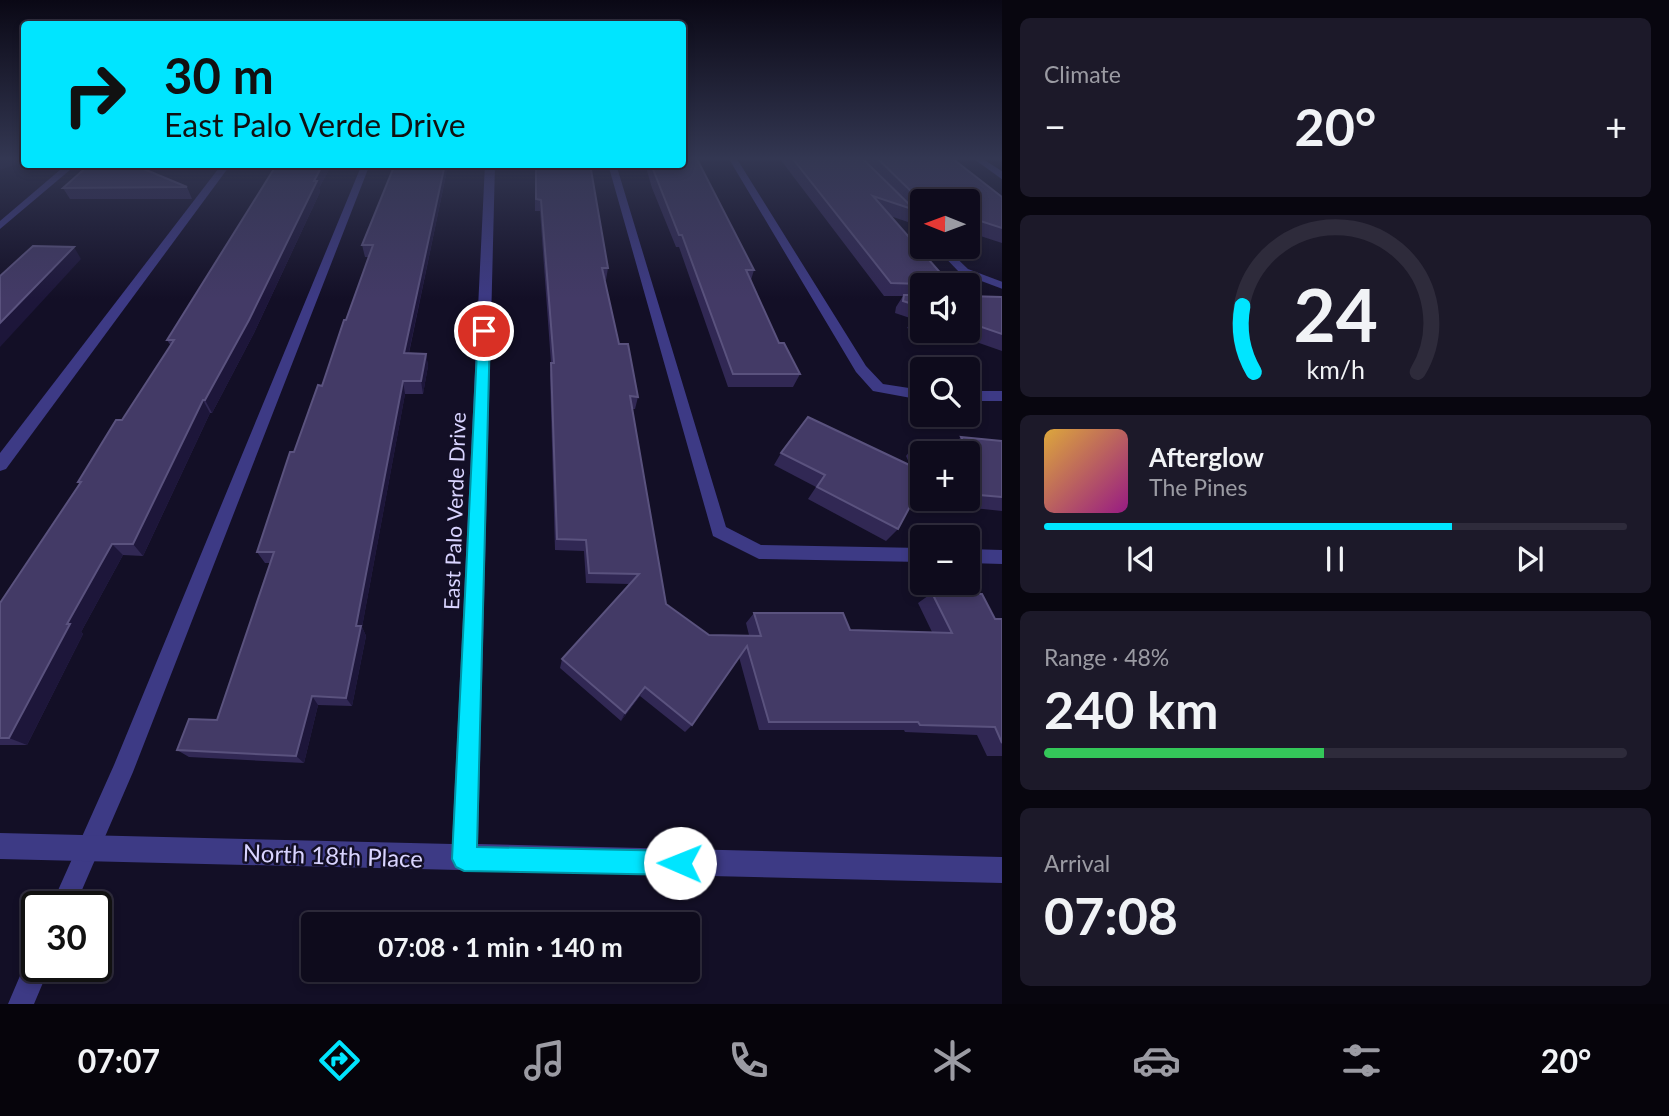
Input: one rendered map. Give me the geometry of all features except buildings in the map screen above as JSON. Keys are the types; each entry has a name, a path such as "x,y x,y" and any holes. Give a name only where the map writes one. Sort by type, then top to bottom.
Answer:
{"street":[{"path":"0,465 195,206"},
{"name":"East Palo Verde Drive","path":"464,859 488,206"},
{"path":"762,206 861,369 878,388 910,393"},
{"path":"980,396 1002,396"},
{"name":"North 18th Place","path":"0,846 1002,870"}],"lane":[{"path":"0,226 24,206"},
{"path":"70,891 349,206"},
{"path":"624,206 719,531 759,552 910,555"},
{"path":"952,259 964,271 1002,286"},
{"path":"980,556 1002,557"},
{"path":"21,1004 30,982"}],"route":[{"path":"484,331 464,859 680,863"}]}
